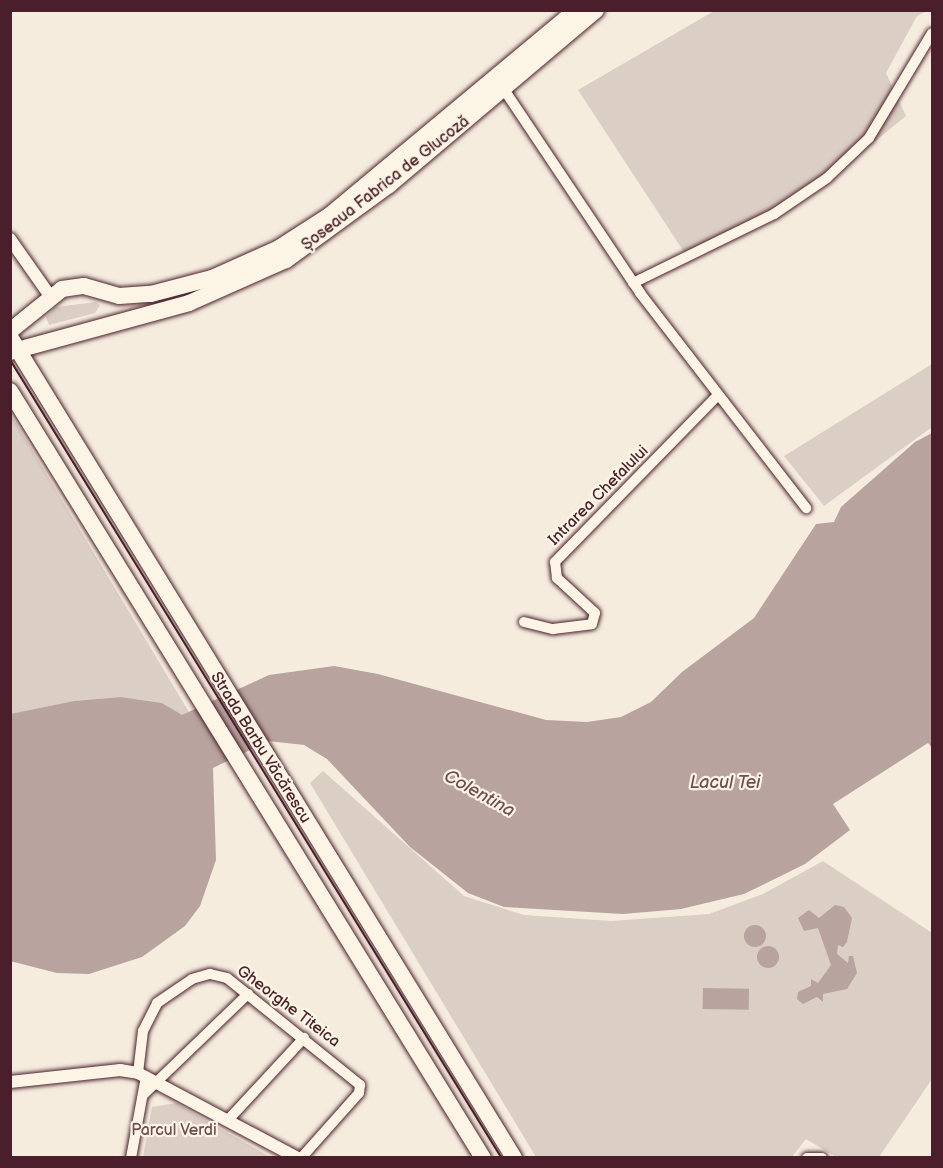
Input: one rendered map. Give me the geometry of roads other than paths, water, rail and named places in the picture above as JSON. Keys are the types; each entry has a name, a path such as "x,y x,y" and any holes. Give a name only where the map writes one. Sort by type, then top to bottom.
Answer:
{"main road":[{"name":"Șoseaua Fabrica de Glucoză","path":"13,346 189,303 286,260 337,227 500,83 576,10"},
{"name":"Șoseaua Fabrica de Glucoză","path":"10,331 50,296 70,287 104,290 130,297 184,286 279,248 330,215 596,10"},
{"path":"74,332 100,321 108,312 104,290"},
{"name":"Strada Barbu Văcărescu","path":"13,346 514,1158"},
{"name":"Strada Barbu Văcărescu","path":"10,391 483,1158"}],"street":[{"path":"633,282 774,214 827,178 869,138 933,33"},
{"path":"500,83 633,282 806,508"},
{"path":"10,239 50,296"},
{"name":"Intrarea Chefalului","path":"524,622 553,629 592,624 595,613 557,578 555,562 718,394"},
{"name":"Gheorghe Titeica","path":"142,1074 146,1024 157,1003 170,991 210,974 227,978 358,1081 361,1090 300,1158"},
{"path":"143,1095 248,994"},
{"path":"228,1120 304,1038"},
{"path":"10,1082 120,1070 142,1074 300,1158"},
{"path":"131,1158 143,1095 142,1074"}],"water":[{"name":"Lacul Tei","path":"932,433 932,748 928,743 833,804 850,830 805,864 744,894 681,909 623,914 504,907 468,893 410,847 327,759 304,745 268,741 213,768 216,860 200,906 185,926 142,957 89,974 57,973 10,961 10,714 74,701 121,697 162,703 182,715 269,675 334,666 378,674 546,720 587,722 621,717 651,702 682,672 754,618 816,524 834,522 841,507 915,442"},
{"path":"835,905 844,907 852,918 847,942 843,947 838,945 837,954 848,963 849,956 853,956 857,973 847,989 823,994 823,1002 817,997 803,1004 797,999 798,992 811,986 811,979 818,983 831,965 818,928 804,931 798,918 809,910 819,918"},
{"path":"755,925 763,928 766,936 763,944 755,947 747,944 744,936 747,928"},
{"path":"768,946 776,949 779,957 776,965 768,968 760,965 757,957 760,949"},
{"path":"703,988 749,989 749,1010 703,1009"}],"tram line":[{"path":"10,359 502,1158"}],"water label":[{"name":"Colentina","path":"479,794"}],"park label":[{"name":"Parcul Verdi","path":"174,1131"}]}
